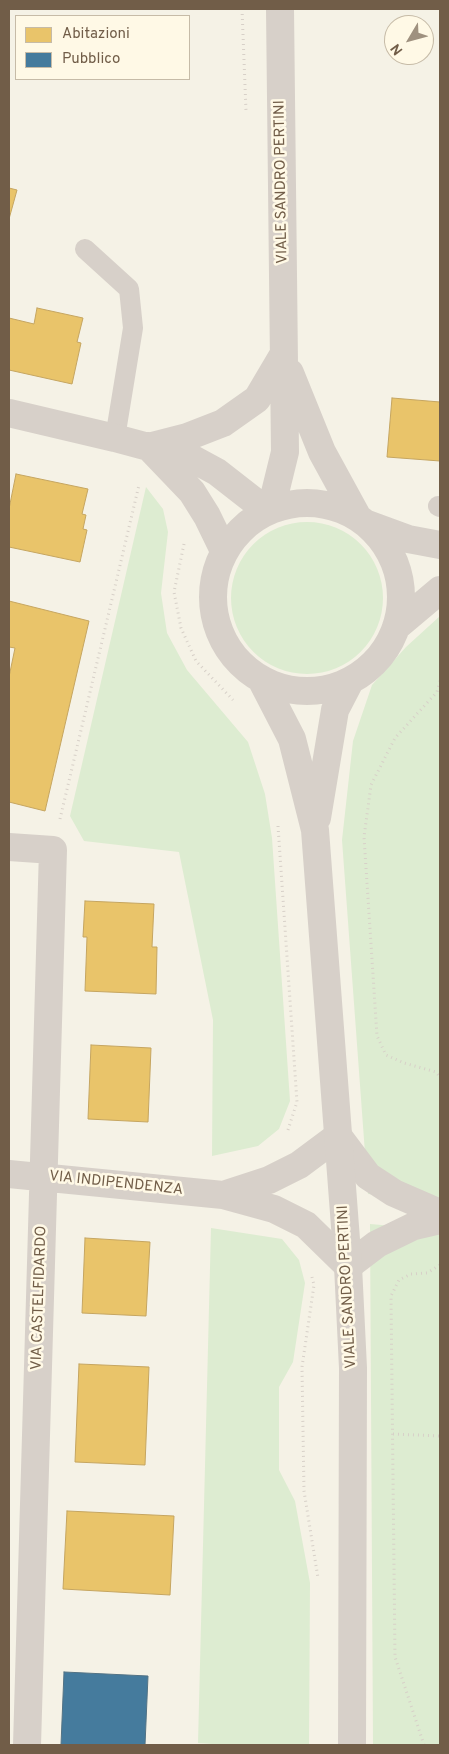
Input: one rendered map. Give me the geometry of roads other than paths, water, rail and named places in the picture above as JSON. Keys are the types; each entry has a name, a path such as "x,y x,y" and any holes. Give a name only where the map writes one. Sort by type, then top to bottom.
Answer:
{"main road":[{"name":"VIALE SANDRO PERTINI","path":"269,510 285,452 280,9"},
{"name":"VIALE SANDRO PERTINI","path":"284,355 322,452 362,520 386,545 397,571 401,599 396,627 378,658 350,681 320,690 290,690 261,679 241,664 226,645 216,622 212,598 215,573 224,550 242,527 269,510 300,502 329,505 362,520"},
{"path":"148,446 187,437 223,424 257,399 284,355"},
{"path":"9,413 148,446 192,459 217,472 269,510"},
{"path":"148,446 192,492 207,516 224,550"},
{"path":"362,520 408,539 440,545"},
{"path":"396,627 440,590"},
{"name":"VIALE SANDRO PERTINI","path":"261,679 292,739 315,830 348,1266 352,1368 352,1745"},
{"name":"VIALE SANDRO PERTINI","path":"315,830 335,710 350,681"},
{"name":"VIA CASTELFIDARDO","path":"9,847 53,850 43,1177 19,1646 27,1745"},
{"path":"338,1136 368,1176 394,1193 440,1214"},
{"name":"VIA INDIPENDENZA","path":"223,1194 269,1180 300,1165 338,1136"},
{"name":"VIA INDIPENDENZA","path":"9,1174 223,1194 274,1209 306,1225 348,1266"},
{"path":"348,1266 377,1244 414,1226 440,1220"}],"lane":[{"path":"85,249 129,288 133,328 115,438"}]}
